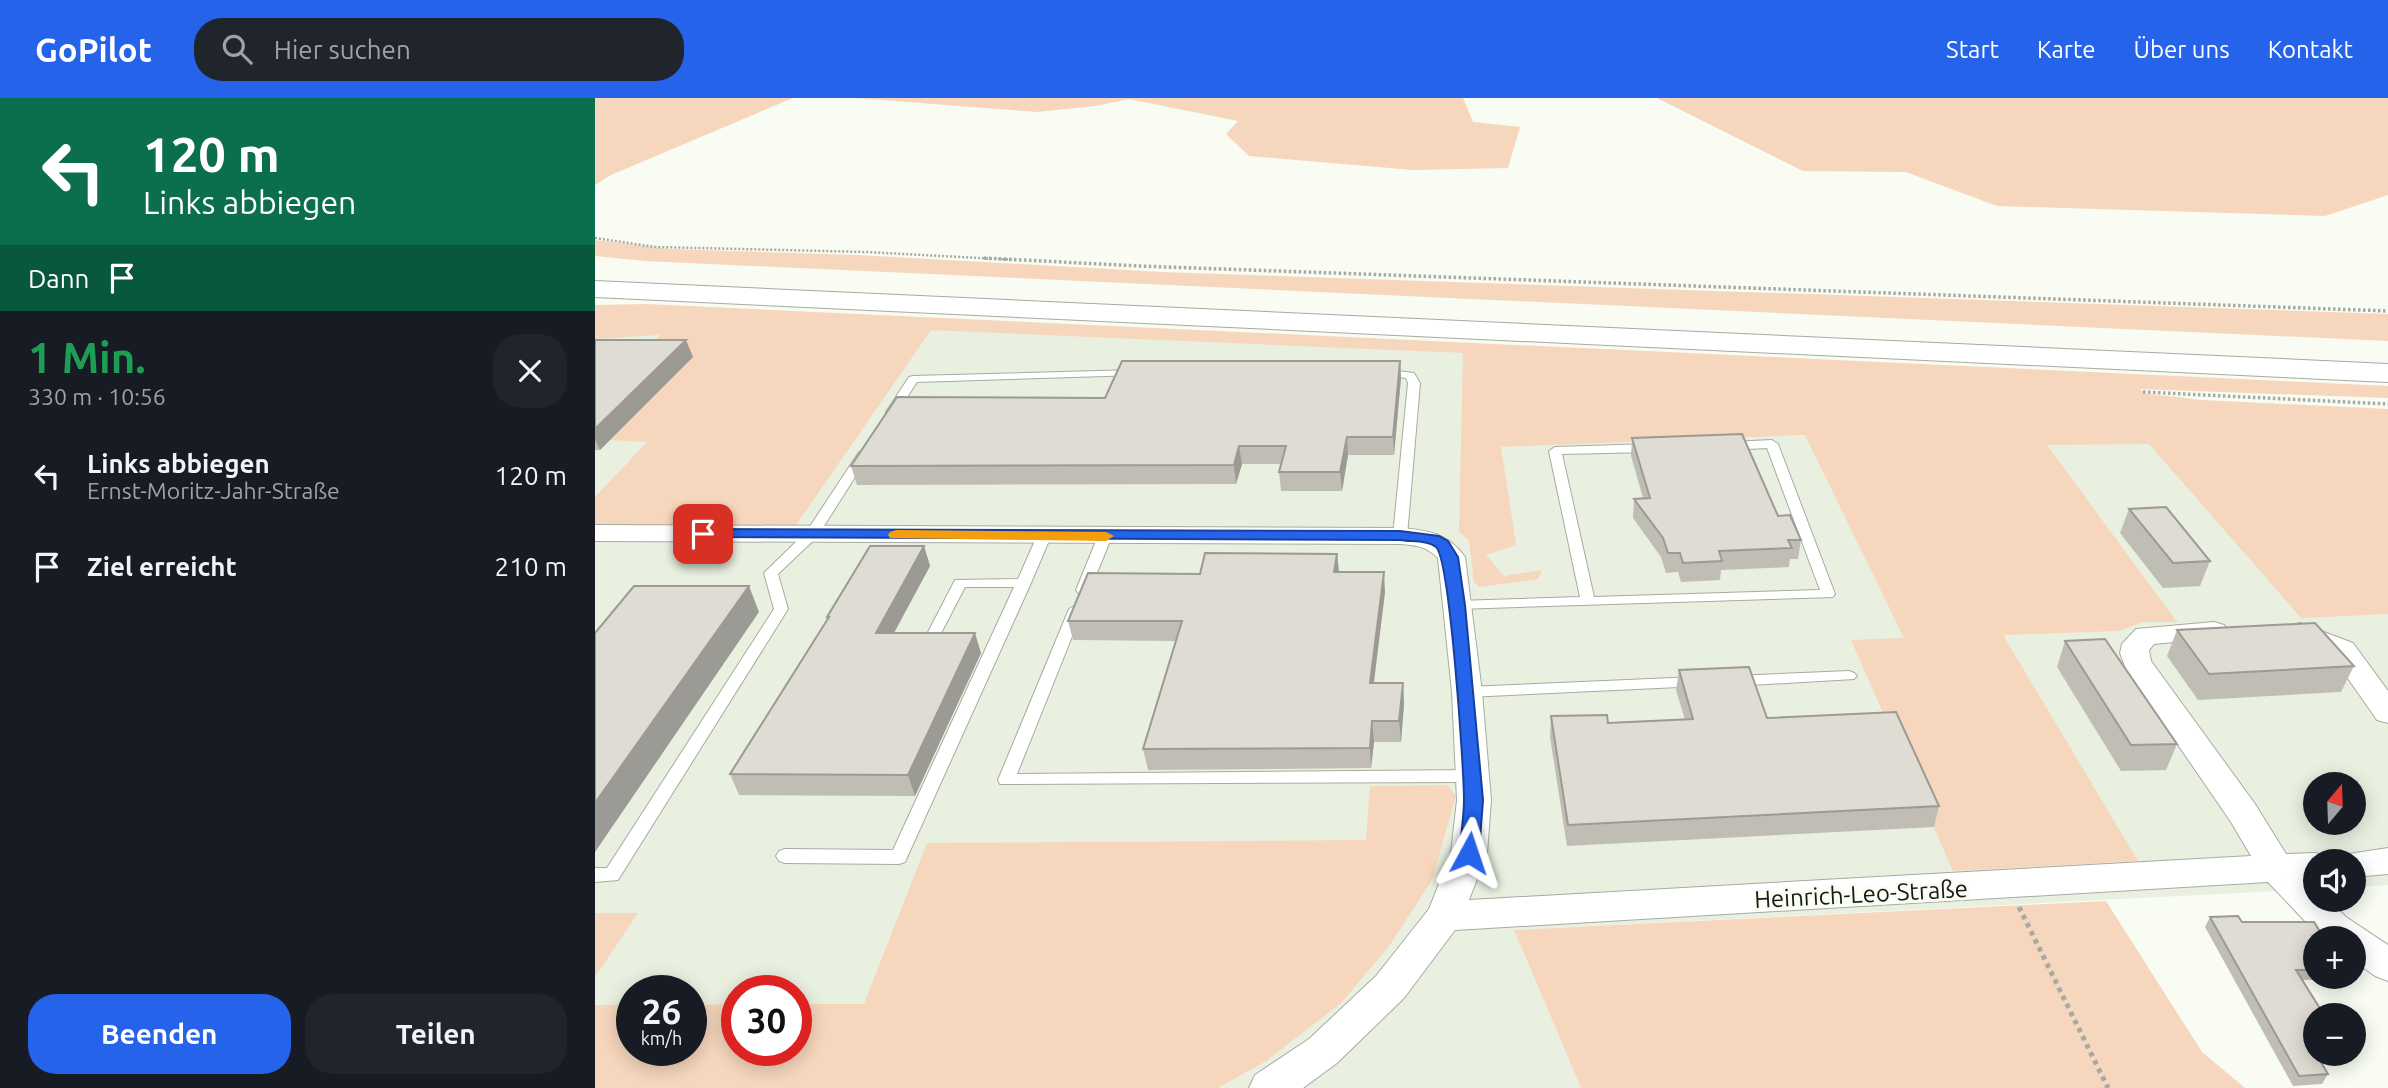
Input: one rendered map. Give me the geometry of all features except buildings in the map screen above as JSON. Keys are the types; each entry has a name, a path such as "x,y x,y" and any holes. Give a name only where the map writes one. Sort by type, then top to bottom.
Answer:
{"highway":[{"path":"598,274 658,292"},
{"path":"598,274 2388,351"},
{"path":"595,299 658,292 2388,373"}],"street":[{"path":"595,533 1412,537 1443,544 1451,557 1467,692 1474,800 1469,853 1445,916 1390,987 1323,1051 1270,1088"},
{"path":"2273,629 2293,630 2343,650 2388,713"},
{"path":"2237,630 2145,635 2134,646 2133,653 2243,813 2277,869 2333,926"},
{"path":"2366,863 2388,861"},
{"name":"Heinrich-Leo-Straße","path":"1445,916 2008,886 2303,867"},
{"path":"2366,949 2388,965"}],"lane":[{"path":"1370,372 1410,375 1415,383 1412,537"},
{"path":"884,423 913,379 1151,373"},
{"path":"1457,605 1828,594 1772,444 1717,446"},
{"path":"595,875 612,875 781,609 771,573 811,534 870,445"},
{"path":"1588,600 1555,451 1663,448"},
{"path":"785,856 899,857 1044,536"},
{"path":"1105,536 1006,780 1471,776"},
{"path":"933,638 960,583 1024,583"},
{"path":"1467,692 1849,676"}],"path":[{"path":"595,238 616,243 668,247 866,252 1165,267 2388,311"},
{"path":"2143,392 2388,404"},
{"path":"2008,886 2108,1088"}],"shaded area":[{"path":"595,98 793,98 611,175 595,185"},
{"path":"855,98 1463,98 1473,122 1520,127 1508,168 1413,170 1249,156 1226,134 1238,121 1129,99 1095,106 1037,112"},
{"path":"1657,98 2388,98 2388,195 2325,216 1997,206 1906,172 1803,171"},
{"path":"595,240 669,249 857,255 1162,272 2388,314 2388,341 645,261 595,256"},
{"path":"647,304 2388,386 2388,398 2139,389 2147,394 2202,400 2388,409 2388,614 2301,618 2149,444 2047,445 2177,622 2143,622 2119,631 2003,635 2138,861 1953,871 1851,640 1904,638 1805,435 1501,447 1516,545 1486,555 1504,576 1542,570 1538,579 1479,587 1474,582 1469,540 1459,532 1463,353 931,330 796,525 595,525 595,497 647,442 610,440 692,358 651,345 660,335 595,339 595,305"},
{"path":"595,317 1231,341 2138,388 2147,394 2183,397 2388,614 2388,885 2366,886 2366,849 2303,849 2303,890 1514,930 1581,1088 595,1088"},
{"path":"1447,785 1456,796 1432,880 1390,945 1341,1003 1266,1061 1218,1088 595,1088 595,1005 616,1005 616,1066 707,1066 707,1005 721,1004 721,1066 812,1066 812,1004 864,1004 927,843 1366,840 1370,786"},
{"path":"2106,901 2202,1052 2245,1088 1581,1088 1514,930"},
{"path":"595,913 638,913 595,977"}],"slow traffic":[{"path":"896,535 1106,536"}],"route":[{"path":"703,534 1400,536 1434,540 1443,544 1451,557 1467,692 1474,800 1469,853"}]}
